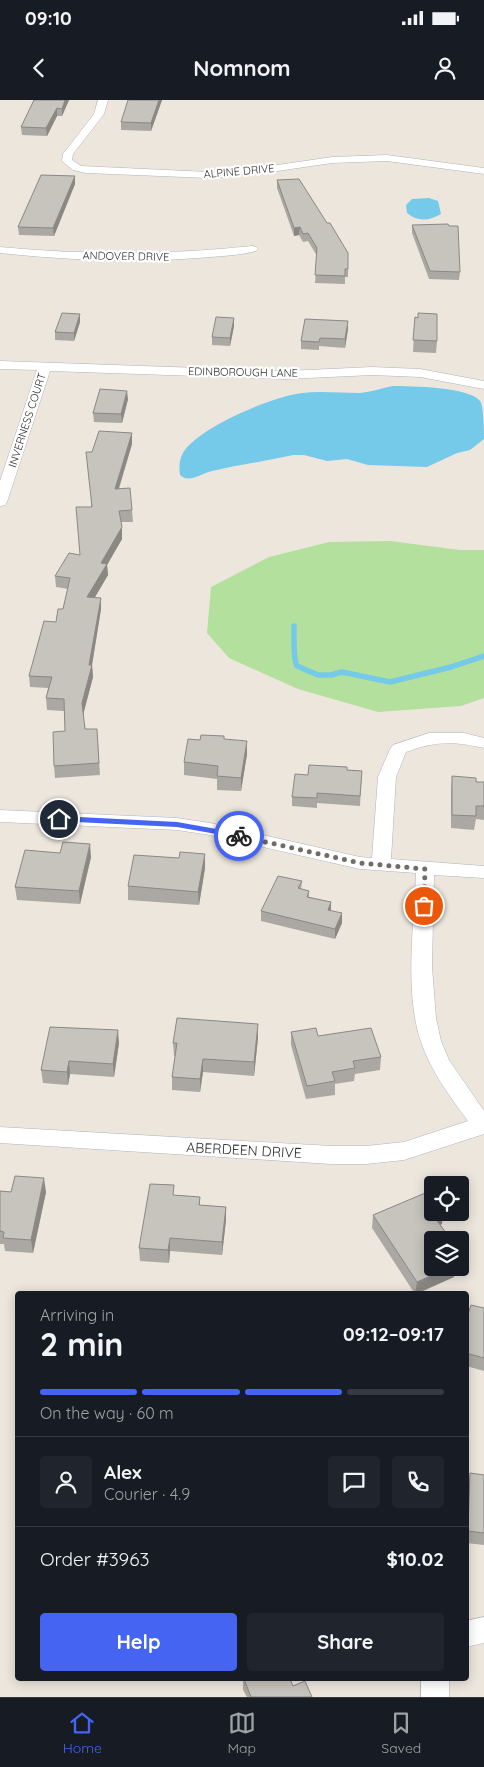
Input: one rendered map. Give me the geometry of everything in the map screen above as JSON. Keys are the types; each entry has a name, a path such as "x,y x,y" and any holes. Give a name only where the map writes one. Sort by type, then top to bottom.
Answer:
{"street":[{"name":"ALPINE DRIVE","path":"103,100 99,114 68,154 67,161 77,168 144,173 224,174 332,160 387,158 484,171"},
{"name":"ANDOVER DRIVE","path":"0,250 48,254 186,257 252,249"},
{"name":"EDINBOROUGH LANE","path":"0,365 286,375 372,371 420,373 484,385"},
{"name":"INVERNESS COURT","path":"0,502 45,366"},
{"path":"381,866 387,777 399,749 429,738 464,738 484,743"},
{"path":"0,816 177,824 210,829 336,858 381,866 484,872"},
{"path":"425,869 423,963 425,1017 438,1060 484,1126"},
{"name":"ABERDEEN DRIVE","path":"0,1135 366,1155 404,1151 484,1126"},
{"path":"469,1633 484,1630"},
{"path":"435,1681 435,1697"}],"green space":[{"path":"390,541 460,550 484,550 484,698 461,706 378,712 298,689 229,658 207,633 211,587 269,557 329,542"}],"water":[{"path":"429,198 438,201 441,214 432,218 419,219 407,213 406,205 412,199"},
{"path":"393,386 439,388 474,396 480,401 482,408 484,439 470,450 457,453 427,467 368,465 347,459 327,461 304,455 293,455 212,471 191,478 180,475 181,458 191,443 219,424 255,407 289,395 302,393 360,393"}],"building":[{"path":"34,100 65,100 62,109 57,108 46,128 21,127"},
{"path":"128,100 159,100 151,123 121,122"},
{"path":"41,175 75,176 53,228 18,227"},
{"path":"299,179 327,223 330,223 348,253 348,269 345,269 345,276 315,275 317,248 308,233 303,234 300,227 294,228 277,180"},
{"path":"448,224 449,226 458,226 460,272 430,271 412,225"},
{"path":"62,313 80,314 74,333 55,332"},
{"path":"418,313 437,314 437,341 413,340 415,317 418,318"},
{"path":"216,317 234,318 230,338 212,337"},
{"path":"305,319 348,321 345,339 320,338 319,342 301,341"},
{"path":"100,389 127,391 121,414 93,413"},
{"path":"99,431 132,433 115,489 130,488 132,510 119,511 122,527 101,563 107,564 87,597 101,598 89,665 92,665 82,703 85,729 97,729 99,763 54,766 53,732 65,731 64,699 46,698 52,677 29,676 44,621 56,622 58,609 63,609 70,578 55,576 69,553 80,555 76,507 92,507 86,452 92,452"},
{"path":"201,735 224,736 224,739 247,741 241,778 217,776 218,766 184,762 188,739 200,740"},
{"path":"309,765 347,767 347,770 362,771 360,796 317,793 317,798 292,797 295,774 308,775"},
{"path":"452,776 476,778 476,782 484,782 484,806 476,806 476,816 452,815"},
{"path":"63,842 90,844 79,891 15,887 25,850 60,853"},
{"path":"180,852 205,854 198,892 128,886 134,855 179,858"},
{"path":"278,876 302,881 298,888 309,891 307,897 331,902 328,910 342,913 335,929 261,911"},
{"path":"177,1018 258,1024 254,1062 203,1059 200,1079 172,1077 177,1043 173,1043"},
{"path":"50,1027 118,1030 113,1064 69,1061 67,1072 41,1070"},
{"path":"316,1028 318,1036 371,1028 381,1057 353,1061 355,1068 332,1072 335,1081 307,1086 291,1032"},
{"path":"15,1176 44,1178 31,1240 3,1238 4,1232 0,1231 0,1191 11,1192"},
{"path":"150,1184 174,1185 173,1195 200,1197 199,1205 226,1207 222,1242 170,1238 168,1250 139,1248"},
{"path":"424,1194 424,1221 437,1221 445,1231 424,1231 424,1276 431,1276 417,1282 373,1215"},
{"path":"471,1305 484,1308 484,1358 469,1354 469,1311"},
{"path":"470,1473 484,1475 484,1533 469,1531"},
{"path":"245,1681 291,1681 293,1686 305,1681 312,1697 251,1697"}],"waterway":[{"path":"294,626 294,653 297,666 318,675 331,675 342,672 390,682 451,667 484,656"}],"way so far":[{"path":"239,836 360,863 425,869 424,906"}],"route":[{"path":"59,819 177,824 239,836"}]}
